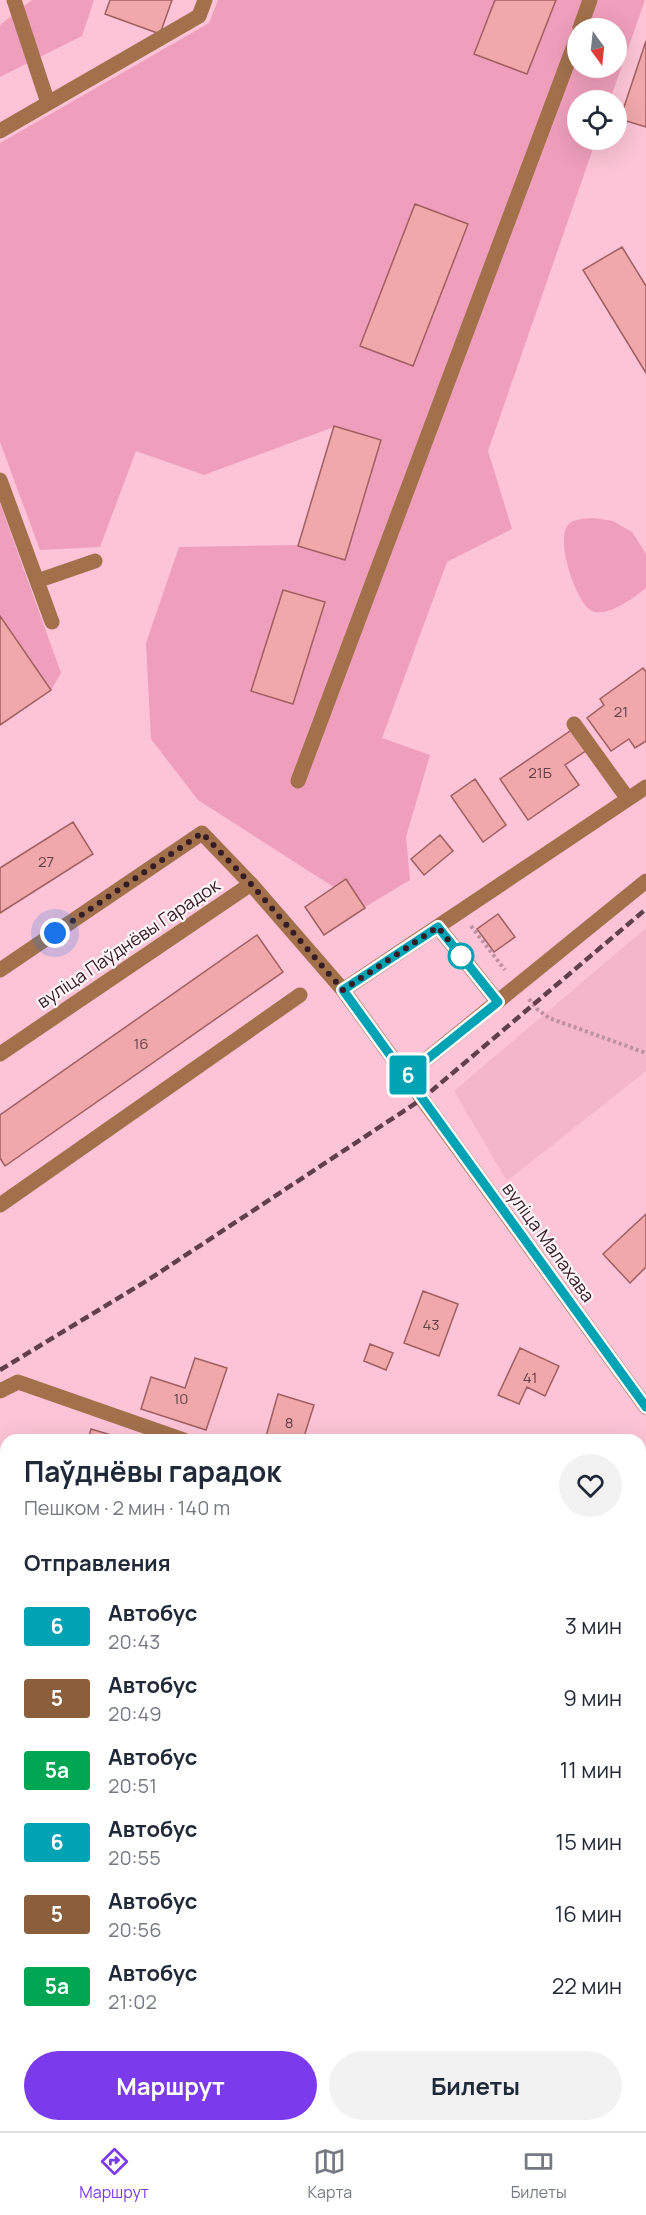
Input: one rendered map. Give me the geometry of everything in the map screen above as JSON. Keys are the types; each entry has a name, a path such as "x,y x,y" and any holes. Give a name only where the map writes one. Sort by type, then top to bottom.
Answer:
{"street":[{"path":"14,0 48,103"},
{"path":"0,131 199,16 205,0"},
{"path":"584,18 590,0"},
{"path":"298,781 567,64"},
{"path":"0,480 52,622"},
{"path":"37,581 95,561"},
{"path":"574,724 628,799"},
{"path":"343,990 646,787"},
{"path":"0,970 202,833 251,884 343,990 406,1076 646,881"},
{"name":"вуліца Паўднёвы Гарадок","path":"0,1054 251,884"},
{"path":"438,927 498,1002"},
{"path":"0,1205 300,995"},
{"name":"вуліца Малахава","path":"406,1076 646,1407"},
{"path":"0,1391 18,1382 167,1434"}],"path":[{"path":"460,912 537,1009 549,1018 646,1053"}],"shaded area":[{"path":"32,0 94,0 82,36 0,77 0,25"},
{"path":"218,0 645,0 627,51 627,18 567,18 567,78 618,78 614,90 567,90 567,150 593,150 488,451 512,529 447,562 382,738 430,755 406,837 410,880 365,907 198,800 151,739 146,643 179,547 298,545 334,427 204,475 136,451 100,547 40,550 0,442 0,143 209,23"},
{"path":"0,503 61,673 51,690 0,616"},
{"path":"594,518 613,521 632,532 646,554 646,588 620,606 605,612 592,611 586,606 569,571 564,544 568,525 580,519"},
{"path":"646,928 646,1071 507,1181 454,1091"}],"building":[{"path":"110,0 172,0 160,34 105,14"},
{"path":"495,0 556,0 527,74 474,54"},
{"path":"646,41 646,127 627,121 627,98"},
{"path":"415,204 468,224 413,366 360,346"},
{"path":"622,247 646,286 646,373 583,270"},
{"path":"334,426 381,440 345,560 298,546"},
{"path":"283,590 325,602 293,704 251,691"},
{"path":"0,616 51,690 0,725"},
{"path":"643,668 646,672 646,741 635,748 629,739 611,751 587,718 604,705 600,699"},
{"path":"573,729 587,750 565,765 579,785 528,820 500,779"},
{"path":"475,779 506,825 483,842 451,796"},
{"path":"73,822 93,854 0,913 0,868"},
{"path":"440,835 453,851 424,875 411,859"},
{"path":"346,879 365,908 324,935 305,907"},
{"path":"498,914 515,937 494,952 477,929"},
{"path":"257,935 283,972 5,1166 0,1158 0,1115"},
{"path":"646,1214 646,1267 630,1283 603,1254"},
{"path":"423,1291 458,1304 439,1356 404,1343"},
{"path":"370,1344 393,1353 386,1370 364,1361"},
{"path":"520,1348 559,1366 545,1396 527,1387 519,1404 498,1395"},
{"path":"195,1358 227,1368 206,1430 141,1409 151,1377 185,1388"},
{"path":"278,1394 314,1405 305,1434 267,1434"},
{"path":"91,1429 108,1434 90,1434"}],"railway":[{"path":"0,1370 148,1280 422,1099 646,909"}],"bus line":[{"name":"6","path":"393,1059 343,990 438,927 498,1002 406,1076 646,1407"}],"route":[{"path":"55,933 202,833 251,884 343,990 438,927 461,956"}]}
